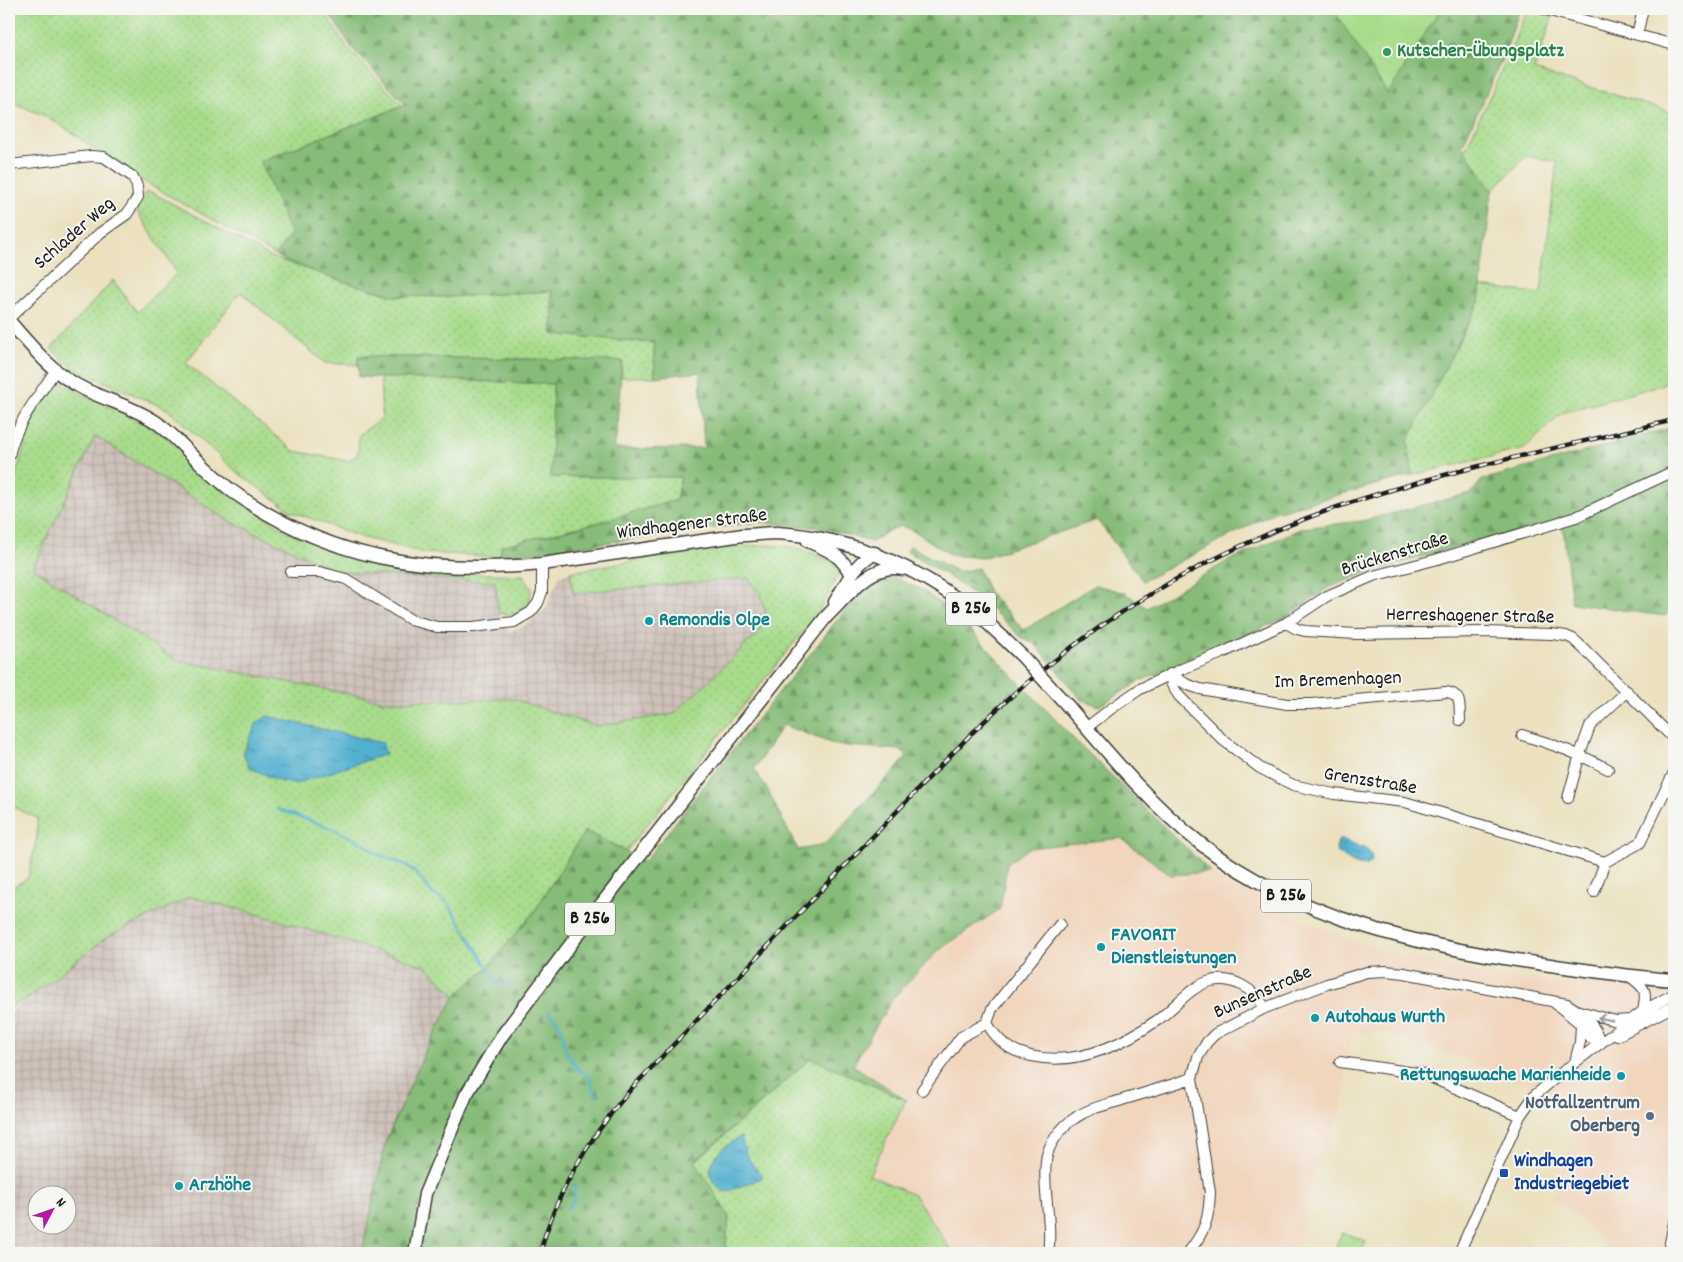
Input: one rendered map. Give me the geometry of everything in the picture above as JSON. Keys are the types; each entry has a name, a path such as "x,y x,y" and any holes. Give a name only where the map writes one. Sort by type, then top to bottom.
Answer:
{"main road":[{"name":"Windhagener Straße","path":"9,320 55,371 83,389 149,417 232,491 288,526 351,551 392,561 427,565 469,567 542,564 743,535 776,533 829,540 875,553"},
{"path":"797,536 836,554 857,578"},
{"name":"B 256","path":"415,1253 425,1194 466,1095 501,1038 596,912 875,553 949,593 978,615 1021,655 1139,787 1167,815 1201,844 1251,877 1293,900 1353,922 1411,939 1474,953 1629,976 1674,980"},
{"name":"B 256","path":"857,578 890,568 899,568 914,573"}],"street":[{"path":"1543,9 1674,44"},
{"path":"1637,35 1643,9"},
{"name":"Schlader Weg","path":"9,165 91,156 104,157 133,177 137,186 138,197 127,214 100,233 9,320"},
{"path":"9,456 10,447 28,410 55,371"},
{"name":"Brückenstraße","path":"1086,728 1119,703 1170,674 1222,653 1286,622 1318,601 1368,578 1447,557 1576,517 1674,471"},
{"path":"291,572 320,572 346,579 411,620 437,627 473,627 514,622 531,612 542,592 542,564"},
{"name":"Herreshagener Straße","path":"1286,622 1297,629 1356,634 1528,633 1566,636 1585,650 1628,691 1674,739"},
{"name":"Im Bremenhagen","path":"1170,674 1200,689 1286,704 1311,704 1454,692 1459,701 1460,720"},
{"name":"Grenzstraße","path":"1170,674 1172,685 1178,696 1223,740 1260,768 1293,785 1334,794 1405,802 1605,862"},
{"path":"1568,798 1590,726 1628,691"},
{"path":"1522,736 1553,744 1580,754 1608,769"},
{"path":"1594,892 1605,862 1640,843 1674,772"},
{"path":"922,1090 961,1037 986,1023 992,1009 1060,924"},
{"name":"Bunsenstraße","path":"1188,1253 1201,1236 1210,1209 1210,1192 1192,1078 1198,1057 1207,1042 1215,1034 1265,1008 1351,976 1380,971 1404,973 1449,983 1554,1001 1567,1004 1579,1011 1616,1021 1631,1020"},
{"path":"1629,976 1643,986 1646,996 1643,1011"},
{"path":"986,1023 994,1036 1004,1045 1019,1053 1043,1059 1067,1060 1087,1056 1132,1035 1159,1019 1200,986 1212,981 1227,980 1250,990 1260,999 1265,1008"},
{"path":"1459,1253 1520,1116 1539,1092 1575,1062 1643,1011 1674,994"},
{"path":"1554,1001 1581,1024 1591,1038 1600,1044"},
{"path":"1600,1044 1674,1006"},
{"name":"Bunsenstraße","path":"1579,1011 1598,1034 1600,1044"},
{"path":"1575,1062 1580,1042 1581,1024"},
{"path":"1340,1062 1423,1074 1520,1116"},
{"path":"1048,1253 1050,1234 1045,1173 1046,1159 1052,1144 1064,1127 1093,1108 1192,1078"},
{"path":"1668,1253 1674,1223"}],"shaded area":[{"name":"Remondis Olpe","path":"95,435 229,521 338,571 496,582 499,614 508,632 526,625 546,609 559,576 570,572 573,593 748,578 761,595 766,612 760,631 674,714 595,726 513,699 386,701 176,660 33,568"},
{"path":"1121,838 1171,875 1211,872 1307,923 1386,952 1499,978 1674,989 1674,1253 1600,1253 1604,1241 1553,1197 1583,1118 1530,1087 1472,1063 1386,1033 1351,1033 1341,1109 1308,1192 1299,1253 953,1253 914,1195 869,1176 906,1100 853,1065 893,998 939,950 1000,909 1007,864 1029,848"},
{"path":"190,897 254,913 426,966 455,996 426,1050 386,1140 362,1253 9,1253 9,1013 107,937"}],"green space":[{"path":"9,9 322,9 349,50 403,106 261,161 291,235 275,255 148,184 43,115 9,101"},
{"path":"326,9 1520,9 1504,55 1462,146 1492,191 1479,302 1408,441 1412,475 1275,512 1143,581 1097,520 982,558 951,555 916,532 901,526 890,530 872,542 823,528 759,522 500,557 501,546 600,522 676,500 681,477 551,477 553,384 359,377 358,356 622,361 615,449 704,448 700,372 655,377 654,343 553,334 552,291 448,297 394,296 329,277 275,255 291,235 260,161 406,105 352,48"},
{"name":"Kutschen-Übungsplatz","path":"1333,9 1440,9 1388,94"},
{"path":"1527,9 1553,16 1534,70 1674,113 1674,376 1661,385 1562,413 1524,449 1412,475 1408,441 1479,302 1481,286 1541,294 1557,162 1526,156 1492,191 1465,150 1507,59"},
{"path":"146,192 153,193 271,257 330,277 394,296 448,297 552,291 553,334 654,343 655,377 621,377 622,361 358,356 358,365 325,363 240,292 186,363 294,451 348,461 358,454 359,435 382,418 380,377 554,384 551,477 681,476 676,500 600,522 501,546 500,557 425,553 360,537 291,511 238,473 167,409 73,368 51,349 113,280 137,312 177,273 134,207"},
{"path":"56,379 84,395 149,426 169,440 216,485 288,532 354,557 398,566 435,572 523,575 532,589 529,602 519,614 499,614 495,582 338,571 229,521 95,436 33,568 176,660 386,701 513,699 596,726 674,714 760,631 766,612 761,595 748,578 573,593 570,572 709,548 768,545 796,547 832,561 839,573 818,613 626,851 585,831 534,912 488,967 455,996 426,966 254,913 190,897 107,937 30,997 9,1008 9,893 13,887 28,878 37,836 37,818 9,805 9,498 34,414"},
{"path":"1674,427 1674,605 1665,616 1572,603 1562,520 1441,551 1366,573 1328,588 1285,618 1140,681 1099,706 1081,699 1035,644 1021,637 982,600 948,576 907,552 910,546 958,572 978,568 989,592 1024,630 1095,585 1125,593 1147,608 1226,562 1302,528 1362,521 1471,493 1482,480"},
{"path":"886,574 922,590 960,618 1075,740 1211,872 1171,875 1121,838 1029,848 1007,864 1000,909 939,950 893,998 853,1065 906,1100 811,1058 695,1161 729,1217 725,1253 362,1253 386,1140 426,1050 455,996 488,967 534,912 585,831 645,861 839,617 858,595","holes":["783,725 836,745 900,750 907,757 824,845 798,850 766,787 754,769"]},
{"path":"811,1058 906,1100 869,1175 914,1195 953,1253 725,1253 729,1217 695,1162"},
{"path":"1342,1232 1366,1241 1361,1253 1333,1253"}],"water":[{"path":"267,716 382,743 386,754 295,784 279,781 250,768 244,757 244,750 257,723"},
{"path":"1342,839 1366,849 1371,854 1372,862 1368,865 1359,865 1337,852 1338,841"},
{"path":"741,1136 748,1158 762,1175 762,1178 726,1192 712,1180 712,1165 720,1151"}],"waterway":[{"path":"277,809 336,830 366,845 379,855 406,865 418,875 432,893 448,903 496,981 511,985"},
{"path":"548,1012 555,1018 561,1028 565,1049 577,1069 589,1076 596,1095"},
{"path":"567,1209 575,1199 574,1184"}],"railway":[{"path":"540,1253 555,1208 576,1166 602,1126 631,1089 970,735 1057,658 1104,624 1153,593 1203,565 1256,539 1310,517 1403,486 1519,456 1674,420"}],"place":[{"name":"Kutschen-Übungsplatz","path":"1387,52"},
{"name":"Remondis Olpe","path":"649,621"},
{"name":"FAVORIT Dienstleistungen","path":"1101,947"},
{"name":"Autohaus Wurth","path":"1315,1018"},
{"name":"Rettungswache Marienheide","path":"1621,1076"},
{"name":"Notfallzentrum Oberberg","path":"1650,1116"},
{"name":"Windhagen Industriegebiet","path":"1504,1173"},
{"name":"Arzhöhe","path":"179,1186"}]}
